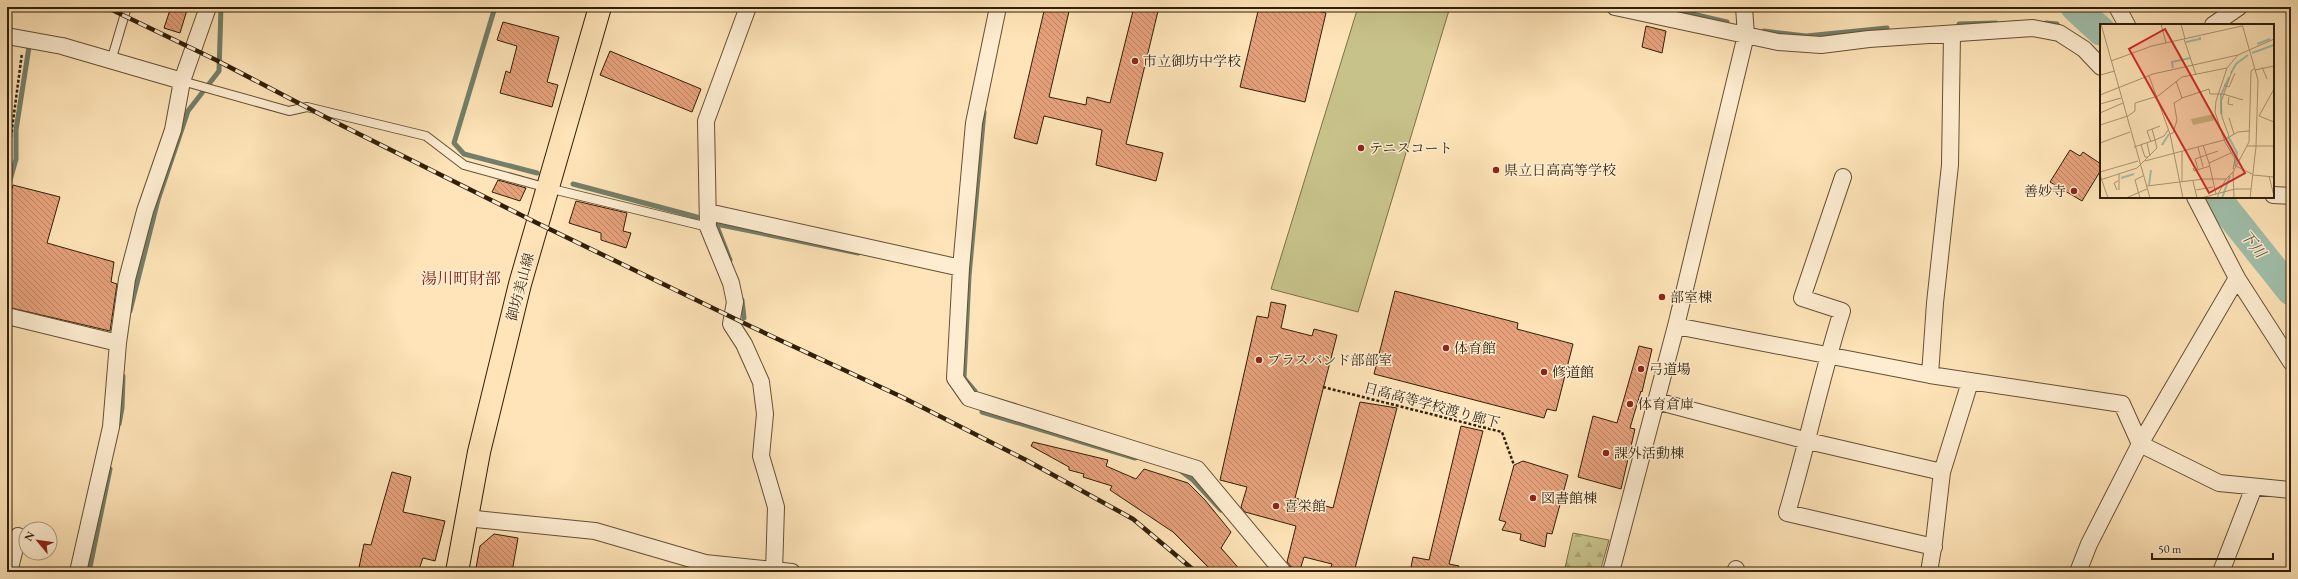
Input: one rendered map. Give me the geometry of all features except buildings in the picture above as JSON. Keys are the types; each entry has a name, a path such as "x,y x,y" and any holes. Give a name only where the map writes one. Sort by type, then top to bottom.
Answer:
{"main road":[{"name":"御坊美山線","path":"457,572 478,452 520,284 600,7"}],"street":[{"path":"78,572 111,427 118,343 127,279 145,211 173,130 182,81 208,7"},
{"path":"748,7 706,121 708,219 731,283 735,302 731,324 744,344 761,382 765,414 761,456 776,507 774,571"},
{"path":"998,7 974,123 961,268 955,378 969,398 1197,469 1283,572"},
{"path":"1615,7 1778,42 1821,46 1869,39 2033,28 2059,33 2084,49 2100,66"},
{"path":"1611,572 1676,326 1746,35 1744,7"},
{"path":"2117,7 2126,24"},
{"path":"2214,24 2239,7"},
{"path":"1930,375 1935,303 1950,165 1952,34"},
{"path":"7,36 62,46 182,81"},
{"path":"1843,178 1802,298 1842,311 1828,355 1808,441 1787,513 1934,547"},
{"path":"2274,195 2291,196"},
{"path":"2196,198 2237,278 2291,362"},
{"path":"708,219 961,268"},
{"path":"2078,572 2089,544 2140,444 2237,278"},
{"path":"7,316 118,343"},
{"path":"1676,326 1970,382 2122,404 2140,444 2219,483 2291,490"},
{"path":"1929,572 1934,547 1942,472 1970,382"},
{"path":"1656,401 1808,441 1942,472"},
{"path":"2221,572 2254,487"},
{"path":"466,518 595,531 705,563 792,572"},
{"path":"9,572 18,536"}],"lane":[{"path":"111,61 127,7"},
{"path":"182,81 289,111 307,107 426,136 464,165 548,188 708,219"}],"path":[{"path":"7,167 24,39"},
{"name":"日高高等学校渡り廊下","path":"1324,387 1502,432 1514,465"}],"green space":[{"name":"テニスコート","path":"1358,7 1450,7 1358,312 1271,289"},
{"path":"1573,533 1609,540 1600,572 1564,572"}],"waterway":[{"path":"130,311 158,200 188,111 219,71 221,7"},
{"path":"495,7 454,143 464,154 537,173"},
{"path":"1662,7 1727,22"},
{"name":"下川","path":"2075,7 2100,30"},
{"path":"1959,24 1996,23"},
{"path":"2046,23 2057,24"},
{"path":"1764,31 1806,36 1887,28"},
{"path":"7,191 16,159 16,130 29,47"},
{"path":"975,391 964,378 969,276 984,112"},
{"path":"573,184 697,217"},
{"name":"下川","path":"2217,198 2291,291"},
{"path":"716,224 858,253"},
{"path":"716,224 730,260"},
{"path":"742,300 744,318"},
{"path":"119,424 122,408 123,376"},
{"path":"982,412 1135,458"},
{"path":"89,572 110,469"},
{"path":"1181,471 1193,480 1221,510"}],"railway":[{"path":"106,7 216,60 333,121 537,223 752,327 902,397 1026,460 1133,519 1196,572"}],"place":[{"name":"市立御坊中学校","path":"1135,61"},
{"name":"テニスコート","path":"1361,148"},
{"name":"県立日高高等学校","path":"1496,170"},
{"name":"善妙寺","path":"2074,191"},
{"name":"部室棟","path":"1662,297"},
{"name":"体育館","path":"1446,348"},
{"name":"ブラスバンド部部室","path":"1259,360"},
{"name":"弓道場","path":"1641,369"},
{"name":"修道館","path":"1544,372"},
{"name":"体育倉庫","path":"1630,404"},
{"name":"課外活動棟","path":"1606,453"},
{"name":"図書館棟","path":"1533,498"},
{"name":"喜栄館","path":"1276,506"}],"district":[{"name":"湯川町財部","path":"461,278"}]}
